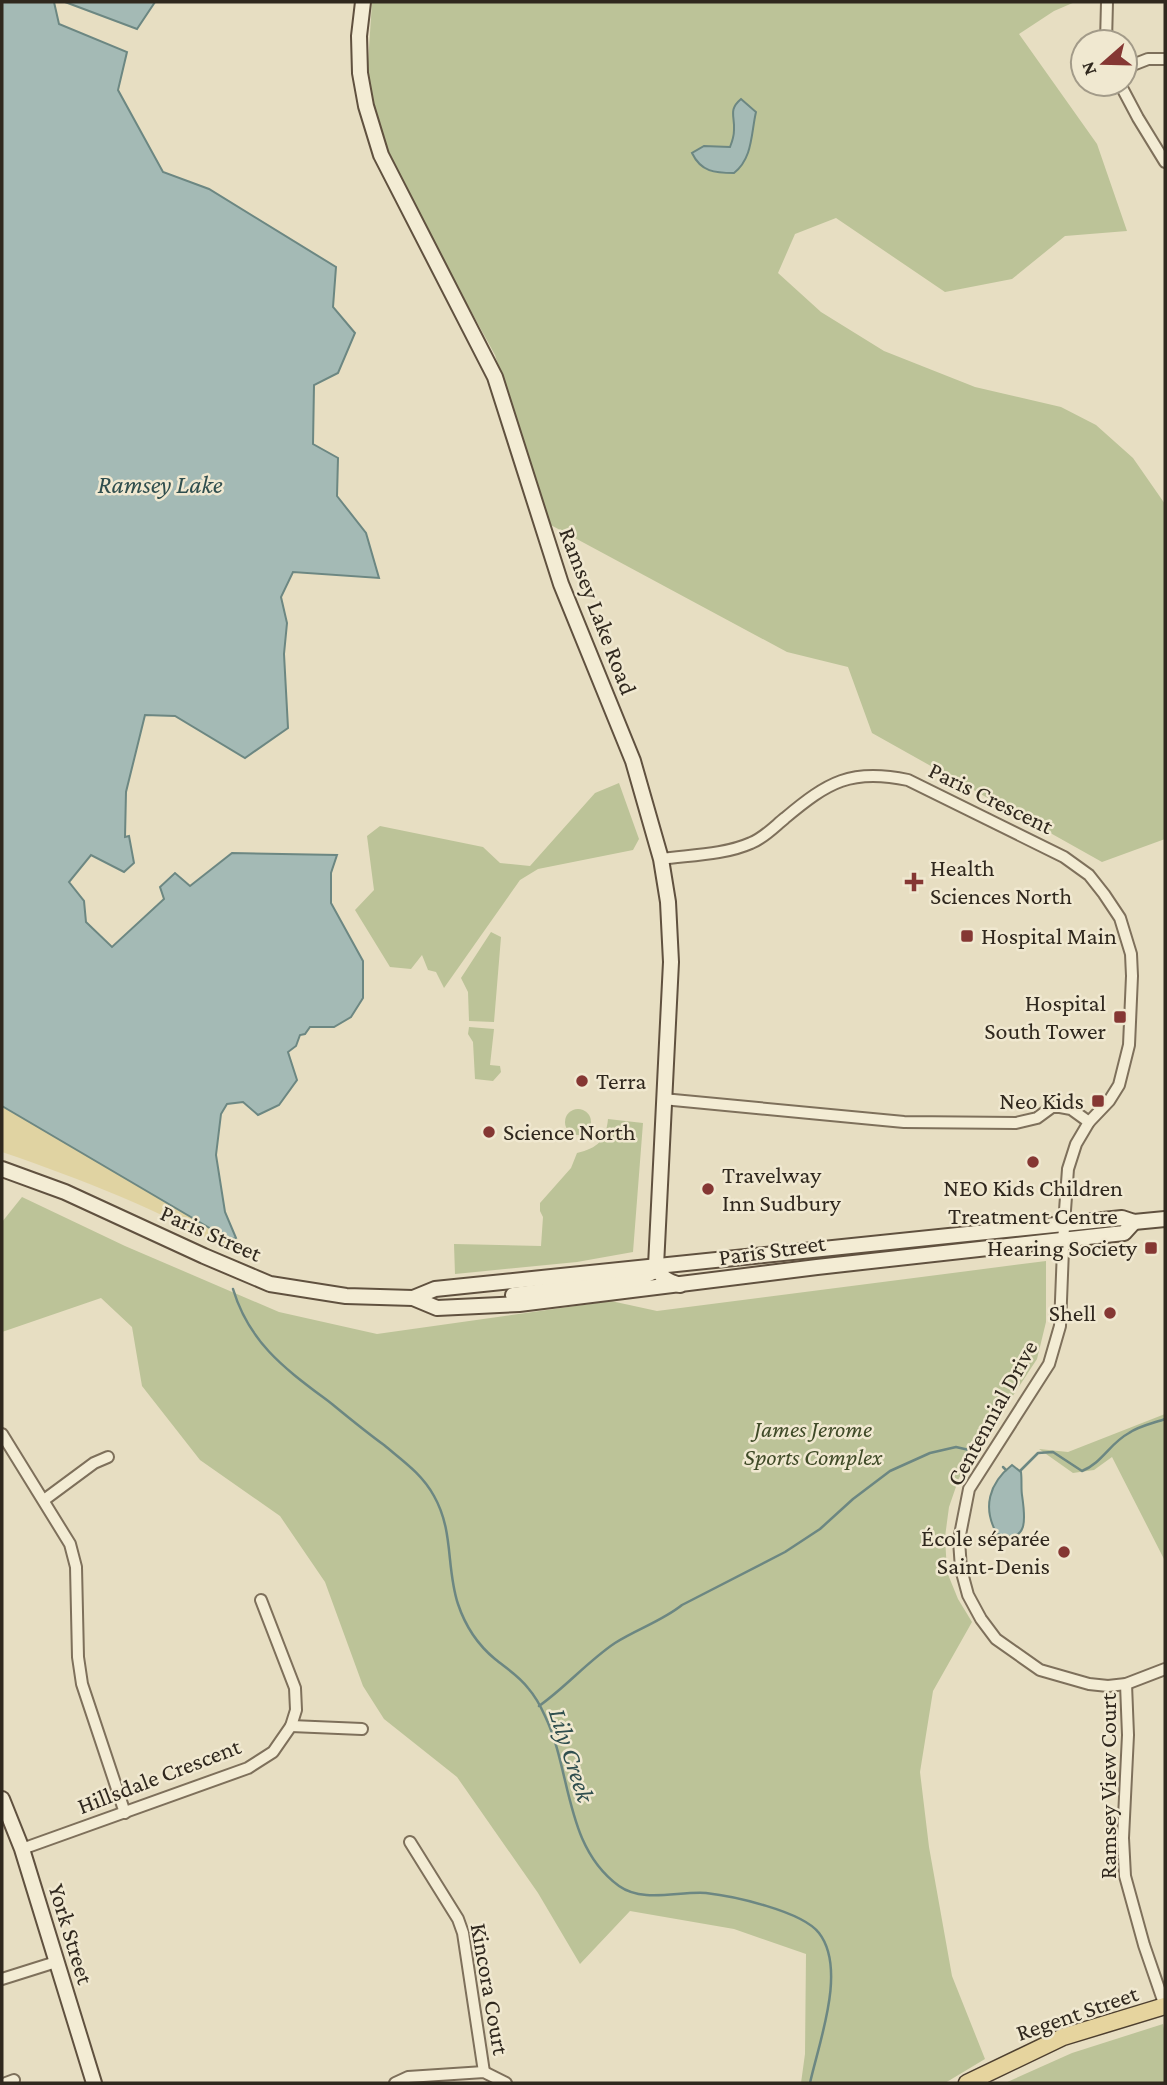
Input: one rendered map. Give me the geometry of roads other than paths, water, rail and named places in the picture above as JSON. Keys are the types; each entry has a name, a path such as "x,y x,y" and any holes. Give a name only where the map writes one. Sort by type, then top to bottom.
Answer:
{"main road":[{"name":"Ramsey Lake Road","path":"363,2 359,36 360,73 366,106 381,155 495,377 561,584 633,761 661,859 668,902 671,962 656,1266"},
{"name":"Paris Street","path":"2,1169 65,1192 270,1284 346,1296 413,1298 437,1308 500,1306 1124,1233 1135,1222"},
{"name":"Paris Street","path":"413,1298 435,1289 1122,1218 1135,1222 1165,1219"},
{"path":"656,1266 659,1275 666,1281 680,1285"},
{"path":"437,1308 497,1297 638,1279 651,1273 656,1266"},
{"name":"York Street","path":"2,1798 22,1849 94,2083"},
{"name":"Regent Street","path":"967,2083 1063,2037 1165,2006"}],"street":[{"path":"1106,28 1107,2"},
{"path":"1139,63 1148,59 1165,59"},
{"path":"1127,98 1165,162"},
{"name":"Paris Crescent","path":"661,859 726,851 752,843 834,784 851,777 874,775 908,780 1064,857 1089,875 1120,918 1131,954 1129,1045 1119,1085 1076,1144 1068,1169 1063,1224"},
{"path":"663,1100 904,1122 1016,1123 1037,1118 1052,1107 1060,1107 1071,1110 1090,1122"},
{"name":"Centennial Drive","path":"1063,1224 1060,1326 1049,1364 969,1489 959,1540 961,1569 968,1594 981,1619 996,1639 1015,1654 1040,1670 1089,1684 1126,1684"},
{"path":"2,1434 70,1544 76,1567 78,1657 82,1684 125,1813"},
{"path":"44,1500 94,1463 108,1457"},
{"name":"Hillsdale Crescent","path":"22,1849 248,1768 273,1752 290,1726 296,1710 295,1688 261,1600"},
{"name":"Ramsey View Court","path":"1165,1669 1126,1684 1128,1735 1123,1838 1125,1876 1143,1945 1165,2006"},
{"path":"290,1726 362,1729"},
{"name":"Kincora Court","path":"410,1842 458,1919 463,1933 484,2072"},
{"path":"2,1979 56,1962"},
{"path":"394,2083 408,2077 484,2072 506,2083"}],"water":[{"name":"Ramsey Lake","path":"2,2 54,2 59,24 127,52 118,90 163,172 209,189 336,267 333,307 355,333 338,373 314,385 313,444 338,458 337,496 366,533 379,578 293,572 281,597 287,623 284,654 288,728 245,758 175,716 145,715 126,792 125,837 129,836 134,863 124,872 91,855 69,882 84,901 86,922 112,947 164,899 160,887 175,873 190,886 232,853 337,855 331,873 331,903 363,961 363,998 351,1017 334,1027 310,1027 305,1034 300,1035 296,1046 288,1052 297,1080 279,1105 258,1115 243,1102 227,1104 221,1114 216,1155 225,1212 236,1238 230,1240 2,1106"},
{"path":"65,2 155,2 137,29"},
{"path":"741,99 756,112 745,160 734,173 715,172 704,168 692,153 704,146 730,147 734,132 733,110"},
{"path":"1012,1465 1021,1472 1024,1519 1020,1532 1015,1536 1008,1536 997,1534 992,1524 989,1505 993,1488"}],"waterway":[{"name":"Lily Creek","path":"233,1289 249,1326 272,1355 405,1462 429,1488 445,1523 454,1590 464,1619 483,1647 521,1680 540,1705 554,1738 579,1829 601,1870 628,1891 650,1895 706,1893 733,1897 783,1911 810,1925 819,1933 827,1948 831,1985 810,2083"},
{"path":"1020,1471 1038,1453 1053,1452 1082,1471 1129,1433 1165,1419"},
{"path":"539,1706 615,1643 785,1552 820,1529 890,1471 930,1453 956,1447 969,1450"},
{"path":"1003,1467 1006,1470"}],"place":[{"name":"Health Sciences North","path":"914,882"},
{"name":"Hospital Main","path":"967,936"},
{"name":"Hospital South Tower","path":"1120,1017"},
{"name":"Terra","path":"582,1081"},
{"name":"Neo Kids","path":"1098,1101"},
{"name":"Science North","path":"489,1132"},
{"name":"NEO Kids Children Treatment Centre","path":"1033,1162"},
{"name":"Travelway Inn Sudbury","path":"708,1189"},
{"name":"Hearing Society","path":"1151,1248"},
{"name":"Shell","path":"1110,1313"},
{"name":"École séparée Saint-Denis","path":"1064,1552"}],"park label":[{"name":"James Jerome Sports Complex","path":"813,1443"}]}
